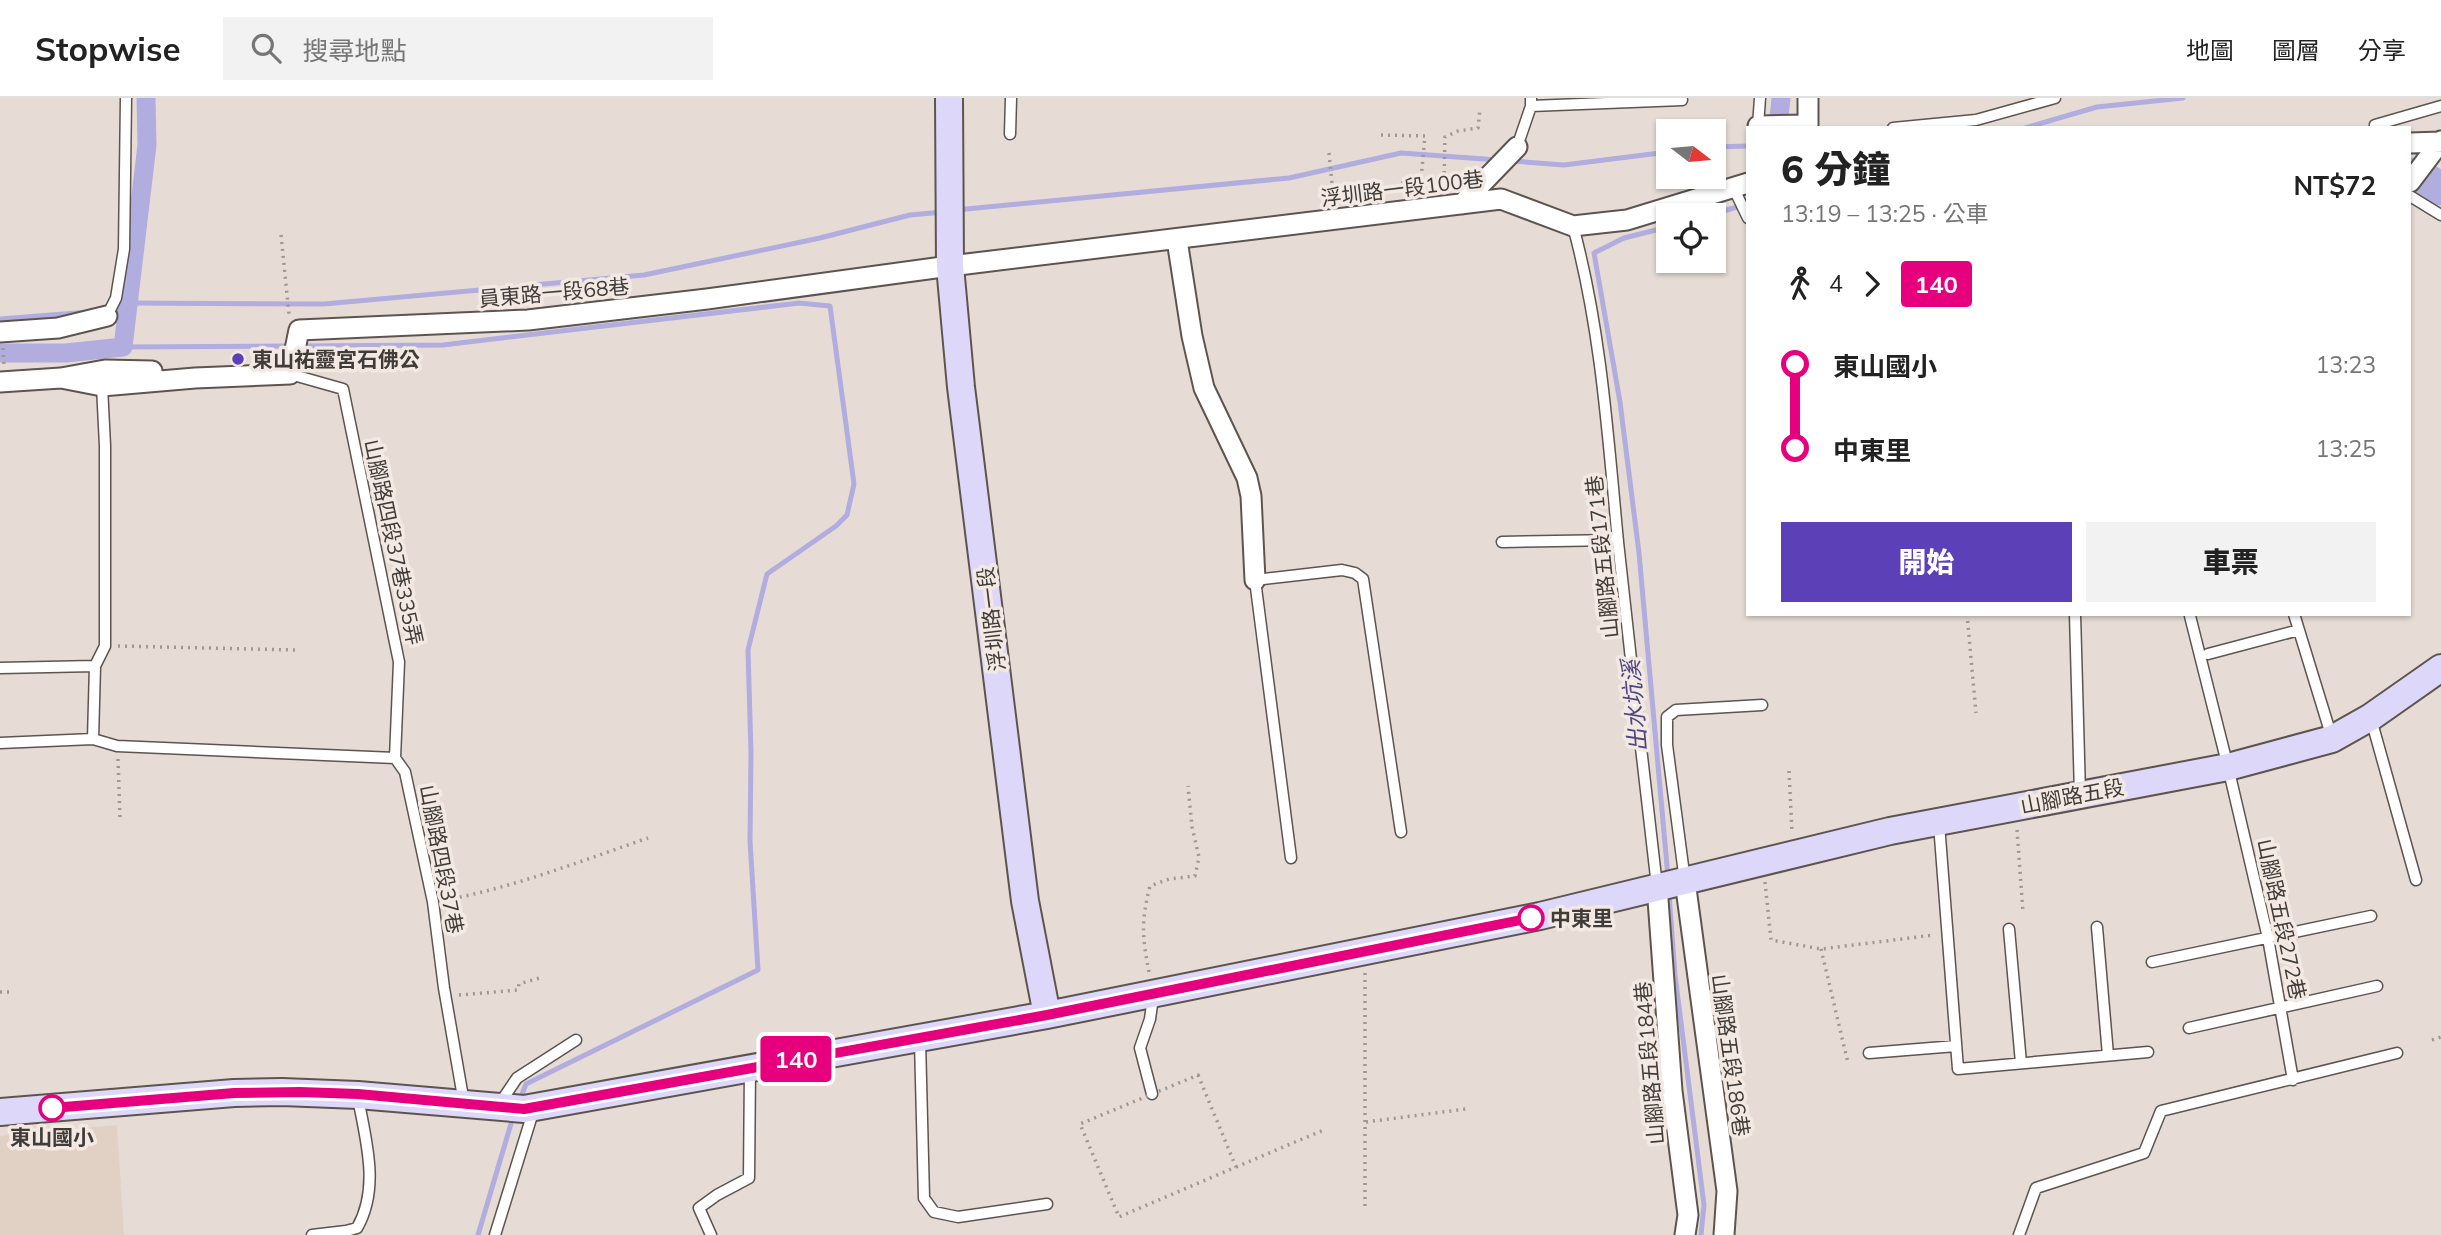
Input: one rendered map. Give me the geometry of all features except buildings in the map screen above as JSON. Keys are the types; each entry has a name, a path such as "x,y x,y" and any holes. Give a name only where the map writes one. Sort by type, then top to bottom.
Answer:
{"main road":[{"name":"浮圳路一段","path":"949,98 950,266 961,387 1024,888 1047,1015"},
{"name":"山腳路五段","path":"1657,886 1939,821 2228,767 2332,739 2371,717 2441,668"},
{"path":"0,1112 234,1093 358,1094 530,1108 1047,1015 1540,916 1657,886"}],"street":[{"path":"1808,98 1809,126"},
{"path":"2411,143 2441,142"},
{"path":"2411,181 2441,142"},
{"path":"1462,204 1517,147"},
{"name":"浮圳路一段100巷","path":"950,266 1501,199 1573,226 1628,220 1741,185"},
{"path":"1177,240 1192,336 1204,388 1247,478 1251,496 1255,580"},
{"name":"員東路一段68巷","path":"299,330 527,320 950,266"},
{"path":"1,332 58,328 107,316"},
{"path":"61,378 102,386 290,374 299,330"},
{"path":"2,382 61,378 105,370 178,372 195,378"},
{"name":"山腳路五段186巷","path":"1685,881 1727,1192 1724,1235"},
{"name":"山腳路五段184巷","path":"1657,886 1672,1091 1688,1215 1685,1235"}],"lane":[{"path":"107,316 116,298 124,248 126,98"},
{"path":"1010,134 1011,98"},
{"path":"1758,126 1760,98"},
{"path":"1914,126 1976,120 2055,98"},
{"path":"1517,147 1531,102 1682,100"},
{"path":"2375,126 2441,106"},
{"path":"1741,185 1746,209"},
{"path":"2411,197 2441,215"},
{"name":"山腳路五段171巷","path":"1573,226 1585,267 1610,434 1618,540 1657,886"},
{"name":"山腳路四段37巷335弄","path":"290,374 343,389 399,662 395,758"},
{"path":"93,739 95,666 105,646 106,446 102,386"},
{"path":"1502,542 1618,540"},
{"path":"1291,858 1255,580 1342,570 1355,573 1363,579 1401,831"},
{"path":"2075,616 2080,795"},
{"name":"山腳路五段272巷","path":"2190,616 2268,937 2293,1080"},
{"path":"2295,616 2332,739"},
{"path":"2207,654 2299,630"},
{"path":"0,668 95,666"},
{"path":"1685,881 1667,745 1667,717 1676,710 1762,705"},
{"path":"2371,717 2416,880"},
{"path":"0,743 93,739 117,746 395,758"},
{"name":"山腳路四段37巷","path":"395,758 405,772 433,902 444,988 464,1104"},
{"path":"1939,821 1958,1069 2148,1052"},
{"path":"2152,962 2371,916"},
{"path":"2097,927 2108,1055"},
{"path":"2009,929 2021,1063"},
{"path":"2189,1028 2377,986"},
{"path":"1152,1094 1140,1048 1150,1019 1154,993"},
{"path":"920,1037 924,1198 934,1212 958,1217 1047,1204"},
{"path":"498,1107 517,1078 576,1040"},
{"path":"1869,1054 1956,1046"},
{"path":"2019,1235 2036,1188 2144,1153 2161,1111 2397,1052"},
{"path":"711,1235 699,1208 749,1178 750,1068"},
{"path":"312,1235 357,1227 364,1216 369,1186 369,1157 358,1094"},
{"path":"495,1235 530,1108"}],"path":[{"path":"1381,214 1387,195 1393,187 1421,179 1444,178 1446,137 1458,131 1478,128 1479,109"},
{"path":"1381,135 1425,136 1421,179"},
{"path":"1329,153 1335,219"},
{"path":"281,234 289,317 299,330"},
{"path":"1,332 2,382"},
{"path":"1967,616 1976,713"},
{"path":"105,646 295,650"},
{"path":"117,746 120,818"},
{"path":"1789,771 1794,855"},
{"path":"1154,993 1142,936 1143,915 1150,886 1169,879 1195,876 1199,857 1192,827 1188,786"},
{"path":"2016,807 2023,912"},
{"path":"433,902 472,895 648,838"},
{"path":"1762,862 1772,940 1821,949 1946,933"},
{"path":"1821,949 1848,1063"},
{"path":"1364,951 1365,1209"},
{"path":"444,988 461,995 518,990 519,984 543,977"},
{"path":"0,992 12,992"},
{"path":"2432,1040 2441,1037"},
{"path":"1236,1167 1198,1075 1080,1125 1119,1217 1326,1129"},
{"path":"1366,1122 1466,1109"}],"shaded area":[{"name":"東山國小","path":"117,1125 124,1235 0,1235 0,1136"}],"waterway":[{"path":"0,353 66,353 123,347 147,145 146,98"},
{"path":"1778,126 1781,98"},
{"path":"2032,126 2097,107 2183,98"},
{"path":"1726,147 1746,146"},
{"path":"956,210 1289,178 1401,153 1498,160"},
{"path":"1512,161 1564,165 1656,154"},
{"path":"2411,174 2424,178 2441,189"},
{"name":"出水坑溪","path":"1726,210 1746,205"},
{"path":"128,303 324,304 644,275 820,238 910,215 943,212"},
{"name":"出水坑溪","path":"1656,230 1624,238 1594,253 1620,402 1639,553 1668,877"},
{"path":"300,346 443,345 799,303 830,306 854,484 847,515 836,526 767,574 748,650 750,841 758,970 526,1084 519,1102"},
{"path":"110,311 127,311"},
{"path":"0,319 89,312"},
{"path":"123,347 290,346"},
{"name":"出水坑溪","path":"1669,894 1675,975 1704,1205 1701,1235"},
{"path":"478,1235 513,1117"}],"bus line":[{"name":"140","path":"52,1108 234,1093 300,1092 358,1094 524,1109 1047,1015 1531,918"}],"place":[{"name":"東山祐靈宮石佛公","path":"238,359"},
{"name":"中東里","path":"1531,918"},
{"name":"東山國小","path":"52,1108"}]}
